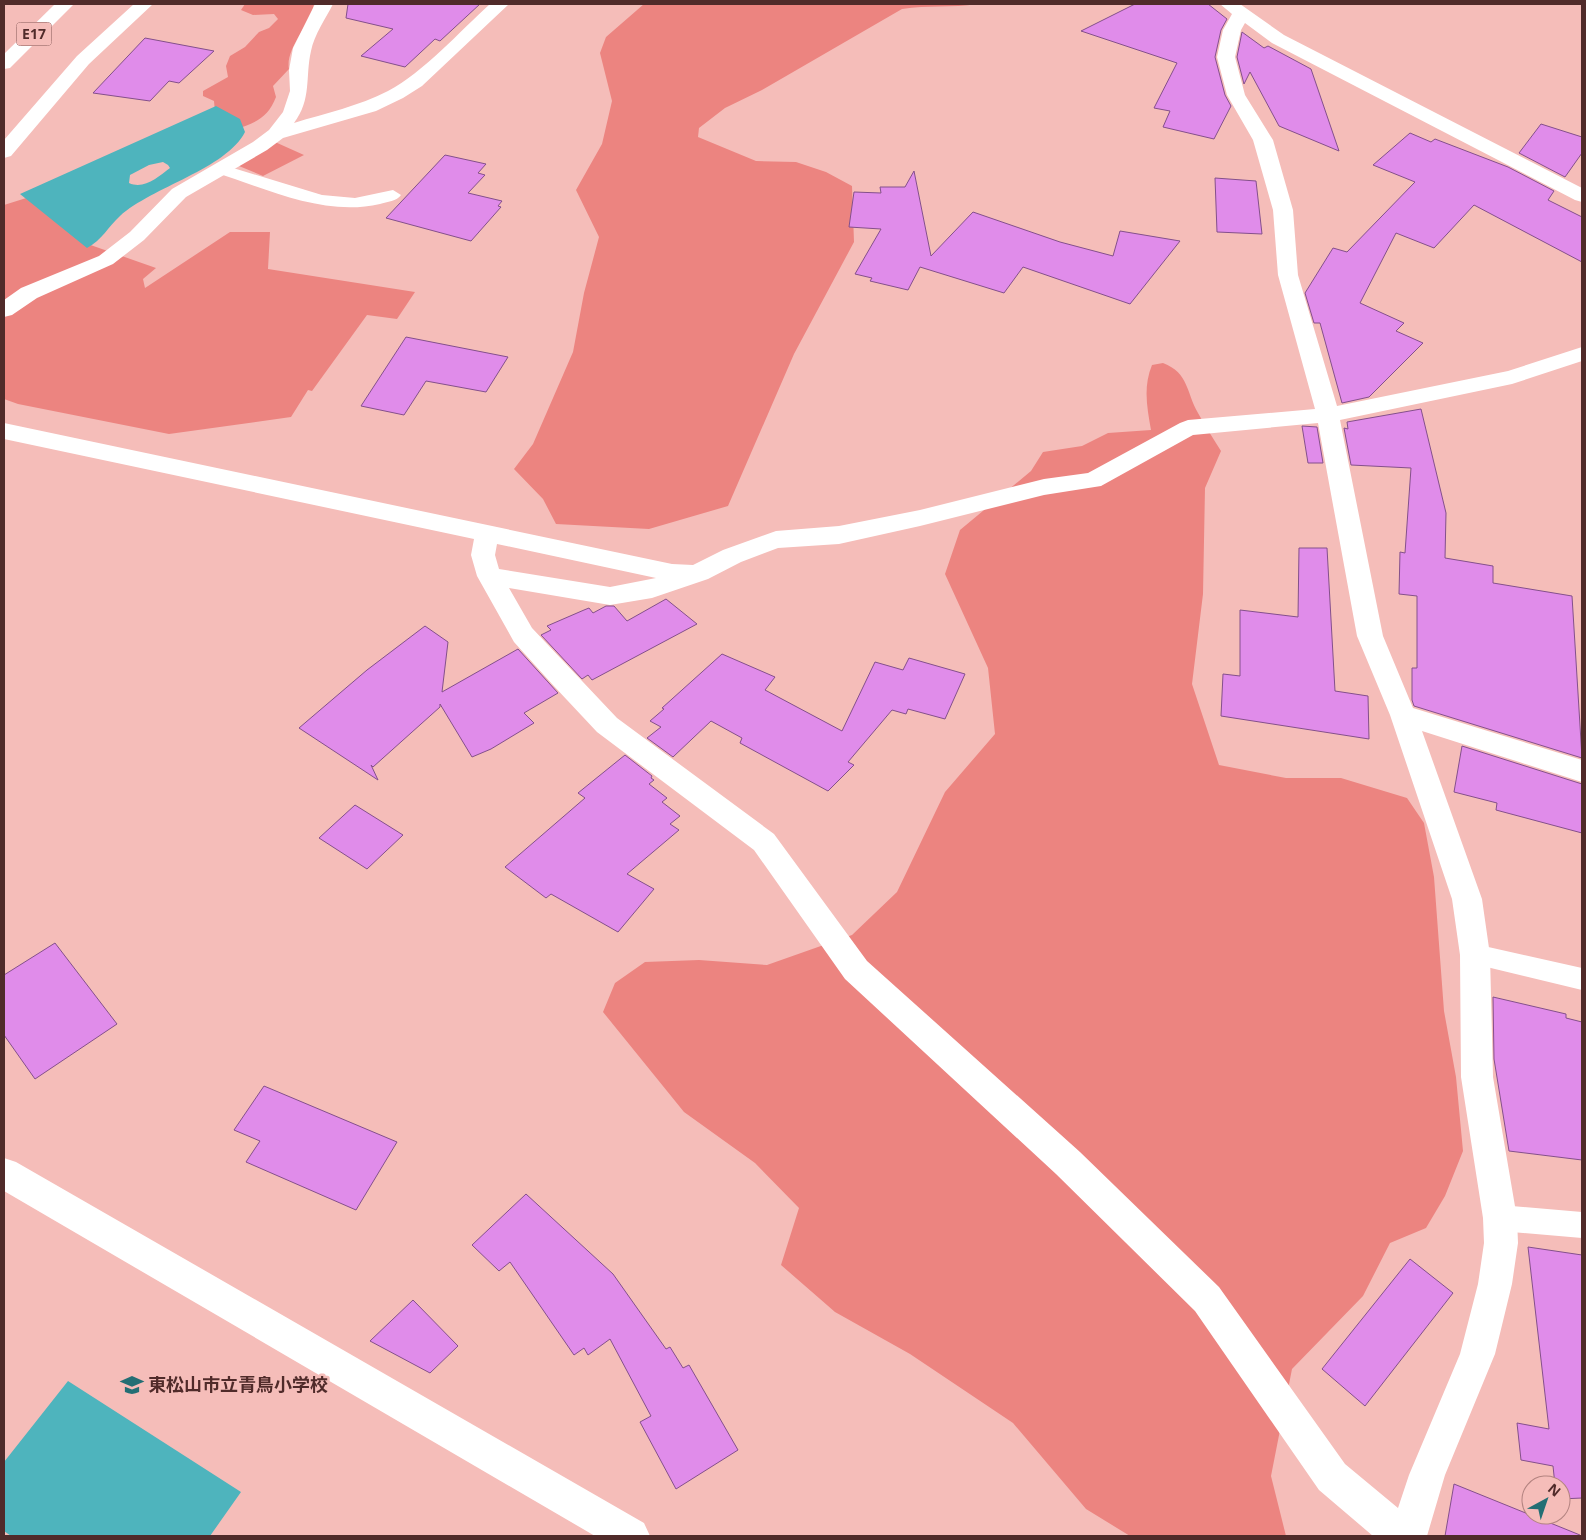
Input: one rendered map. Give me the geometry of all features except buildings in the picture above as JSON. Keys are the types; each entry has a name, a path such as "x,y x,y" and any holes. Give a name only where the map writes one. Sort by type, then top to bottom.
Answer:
{"main road":[{"name":"E17","path":"4,64 65,4"},
{"path":"4,152 83,60 144,4"},
{"path":"276,134 292,113 299,91 298,70 302,48 324,4"},
{"path":"4,310 29,293 106,260 137,236 179,193 276,134 369,107 396,94 415,82 500,4"},
{"path":"1408,1536 1427,1476 1477,1354 1495,1284 1501,1243 1500,1218 1477,1078 1475,955 1467,899 1403,715 1370,636 1328,415 1288,275 1283,210 1263,140 1236,95 1226,57 1235,9 1278,39 1582,196"},
{"path":"489,576 610,596 652,589 699,573 732,556 776,540 839,535 920,518 1044,487 1093,480 1188,428 1328,415 1512,376 1582,354"},
{"path":"4,431 672,573 699,573"},
{"path":"488,533 483,555 489,576 523,635 607,725 764,842 856,970 1068,1163 1207,1299 1332,1477 1402,1536"},
{"path":"1403,715 1582,772"},
{"path":"4,1173 631,1536"}],"lane":[{"path":"220,169 309,196 342,202 373,201 393,195"},
{"path":"1475,955 1582,979"},
{"path":"1500,1218 1582,1225"}],"shaded area":[{"path":"245,4 314,4 312,12 294,45 289,61 289,69 273,86 276,97 273,104 259,119 233,130 215,112 214,101 203,96 203,91 228,77 226,66 230,56 245,47 259,32 269,28 278,19 274,14 253,15 241,10"},
{"path":"644,4 977,4 902,9 762,90 725,108 699,128 698,137 756,161 796,162 826,172 852,186 854,242 794,354 728,506 649,529 556,524 543,499 514,469 533,444 573,352 584,293 599,237 576,190 602,144 612,101 600,53 606,37"},
{"path":"275,142 304,155 263,176 239,166 239,163"},
{"path":"39,194 82,242 156,268 143,279 145,288 230,232 270,232 268,269 415,292 397,319 367,315 312,391 308,390 291,417 169,434 18,404 4,399 4,205"},
{"path":"1163,363 1178,372 1186,384 1198,413 1221,451 1205,488 1203,594 1192,684 1219,765 1286,778 1341,778 1407,798 1424,823 1434,877 1444,1011 1456,1077 1463,1151 1445,1196 1426,1228 1390,1243 1363,1296 1292,1369 1271,1476 1286,1536 1130,1536 1086,1509 1013,1423 910,1354 835,1312 781,1265 799,1208 755,1163 684,1112 603,1012 615,983 645,962 699,960 767,965 852,935 897,892 945,792 995,734 988,668 945,574 960,530 1031,471 1043,452 1082,446 1108,433 1151,430 1147,405 1147,381 1152,365"}],"water":[{"path":"216,106 240,119 245,132 222,157 134,206 120,216 101,237 87,248 20,194","holes":["163,162 170,168 151,182 140,185 129,183 130,175 149,165"]},
{"path":"68,1381 241,1492 210,1536 11,1536 4,1531 4,1462"}],"place":[{"name":"東松山市立青鳥小学校","path":"132,1385"}]}
